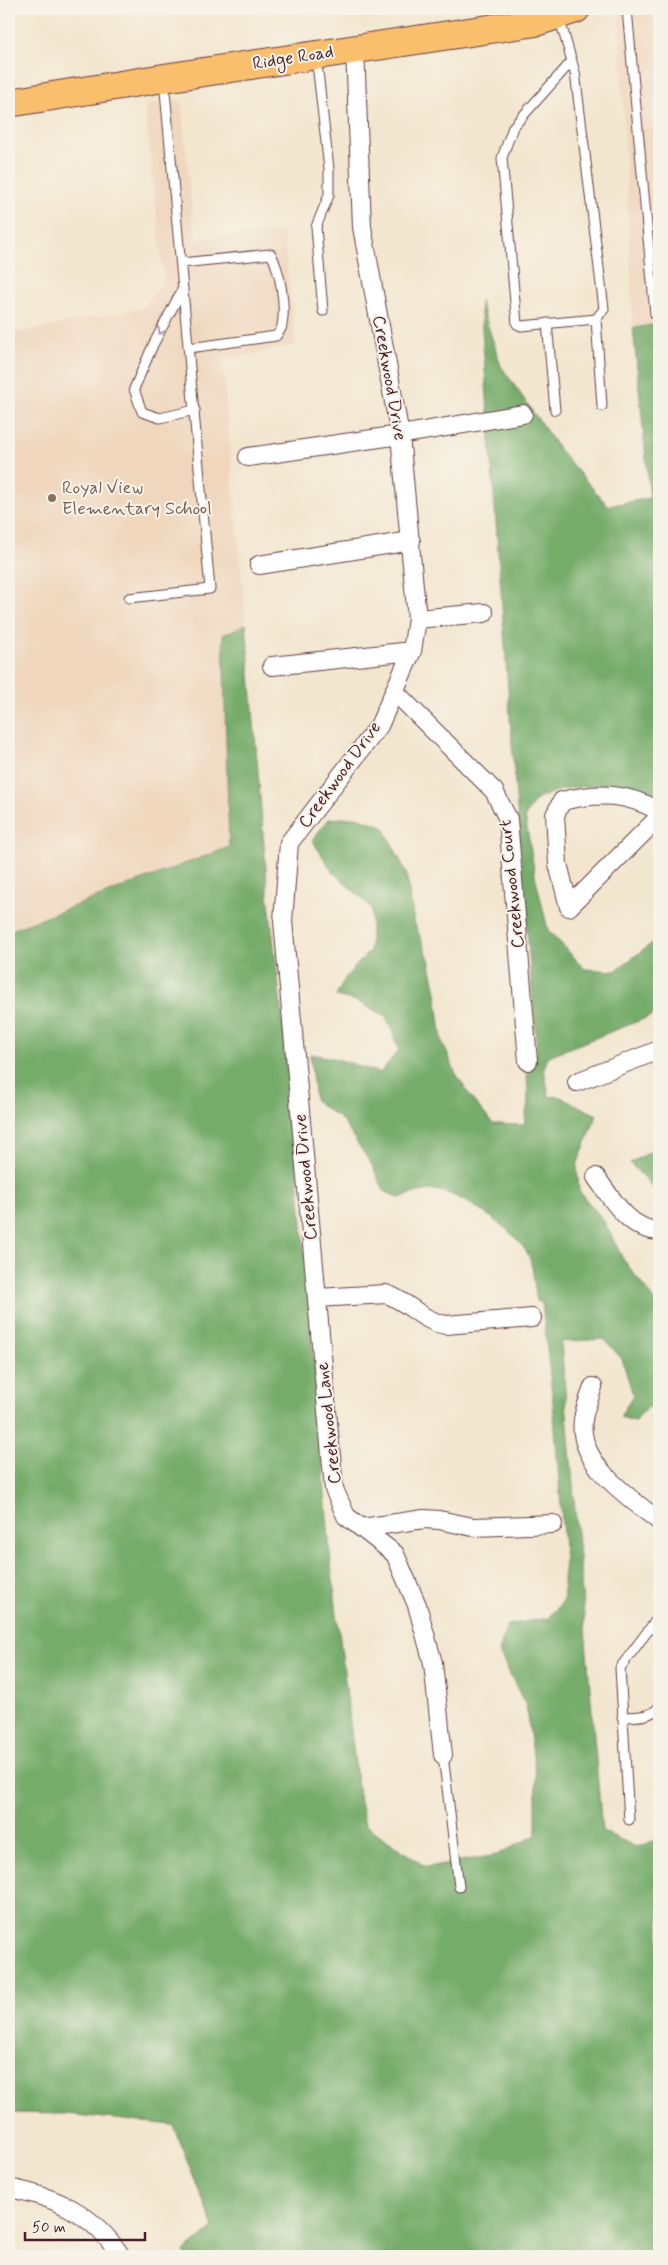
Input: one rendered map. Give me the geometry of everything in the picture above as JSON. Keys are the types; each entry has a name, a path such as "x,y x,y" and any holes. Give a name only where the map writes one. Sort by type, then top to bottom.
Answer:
{"main road":[{"name":"Ridge Road","path":"9,103 355,48 536,22 567,12"}],"street":[{"name":"Creekwood Drive","path":"317,1298 283,921 289,843 379,726 412,651 417,619 400,436 362,227 355,48"},
{"path":"248,457 400,436 524,414"},
{"path":"260,565 411,541"},
{"path":"417,619 484,613"},
{"path":"272,666 412,651"},
{"name":"Creekwood Court","path":"394,691 494,791 508,818 528,1061"},
{"path":"659,811 642,801 615,795 581,796 562,801 555,815 558,864 569,907 659,817"},
{"path":"577,1082 659,1050"},
{"path":"596,1177 626,1217 652,1231 659,1231"},
{"path":"317,1298 386,1294 395,1297 434,1323 446,1325 532,1318"},
{"name":"Creekwood Lane","path":"317,1298 334,1489 346,1516 395,1554 417,1605 433,1663 443,1755"},
{"path":"593,1386 582,1420 584,1442 600,1472 659,1521"},
{"path":"362,1528 424,1519 486,1528 553,1524"},
{"path":"9,2188 32,2193 70,2206 100,2230 121,2256"}],"lane":[{"path":"628,9 655,314"},
{"path":"567,12 604,309 596,319 602,406"},
{"path":"314,55 318,72 329,168 329,195 316,227 323,311"},
{"path":"572,61 513,127 502,158 517,324 521,326 596,319"},
{"path":"130,598 210,589 164,78"},
{"path":"181,263 271,254 278,266 282,302 282,327 276,336 189,348"},
{"path":"183,288 153,345 134,389 142,412 160,418 195,410"},
{"path":"547,323 555,410"},
{"path":"628,1820 620,1668 659,1616"},
{"path":"622,1717 648,1715 654,1713 659,1707"},
{"path":"443,1755 459,1887"}],"shaded area":[{"path":"625,9 659,9 659,324 633,328 619,11"},
{"path":"181,100 195,239 283,232 295,345 222,360 246,624 223,636 229,847 9,931 9,334 143,308 164,281 145,106"}],"green space":[{"path":"480,301 501,366 561,452 608,506 650,498 633,328 659,324 659,793 615,786 568,788 538,799 525,816 535,875 548,930 585,969 615,971 659,938 659,1013 549,1056 544,1068 549,1097 558,1096 597,1115 577,1165 579,1191 604,1221 623,1259 659,1307 659,1413 648,1406 635,1421 620,1417 633,1395 622,1359 604,1339 561,1342 602,1831 637,1847 659,1839 659,2256 186,2256 184,2252 214,2228 173,2125 66,2114 9,2113 9,931 229,847 223,635 246,624 268,894 291,1092 331,1564 359,1797 365,1825 426,1867 497,1855 536,1835 536,1775 526,1706 499,1652 507,1625 548,1618 564,1600 563,1579 565,1562 553,1402 542,1303 537,1301 530,1259 516,1238 478,1208 464,1200 435,1190 419,1192 399,1198 384,1191 372,1165 341,1119 315,1101 310,1054 334,1058 380,1073 399,1050 386,1016 356,1001 336,996 346,977 370,950 372,908 333,872 312,840 329,819 356,817 383,826 406,872 414,922 429,959 436,992 442,1041 455,1072 472,1099 493,1124 524,1125 528,1102 527,1071 537,1050 515,785"},
{"path":"659,1147 659,1194 630,1163"}],"place":[{"name":"Royal View Elementary School","path":"52,498"}]}
